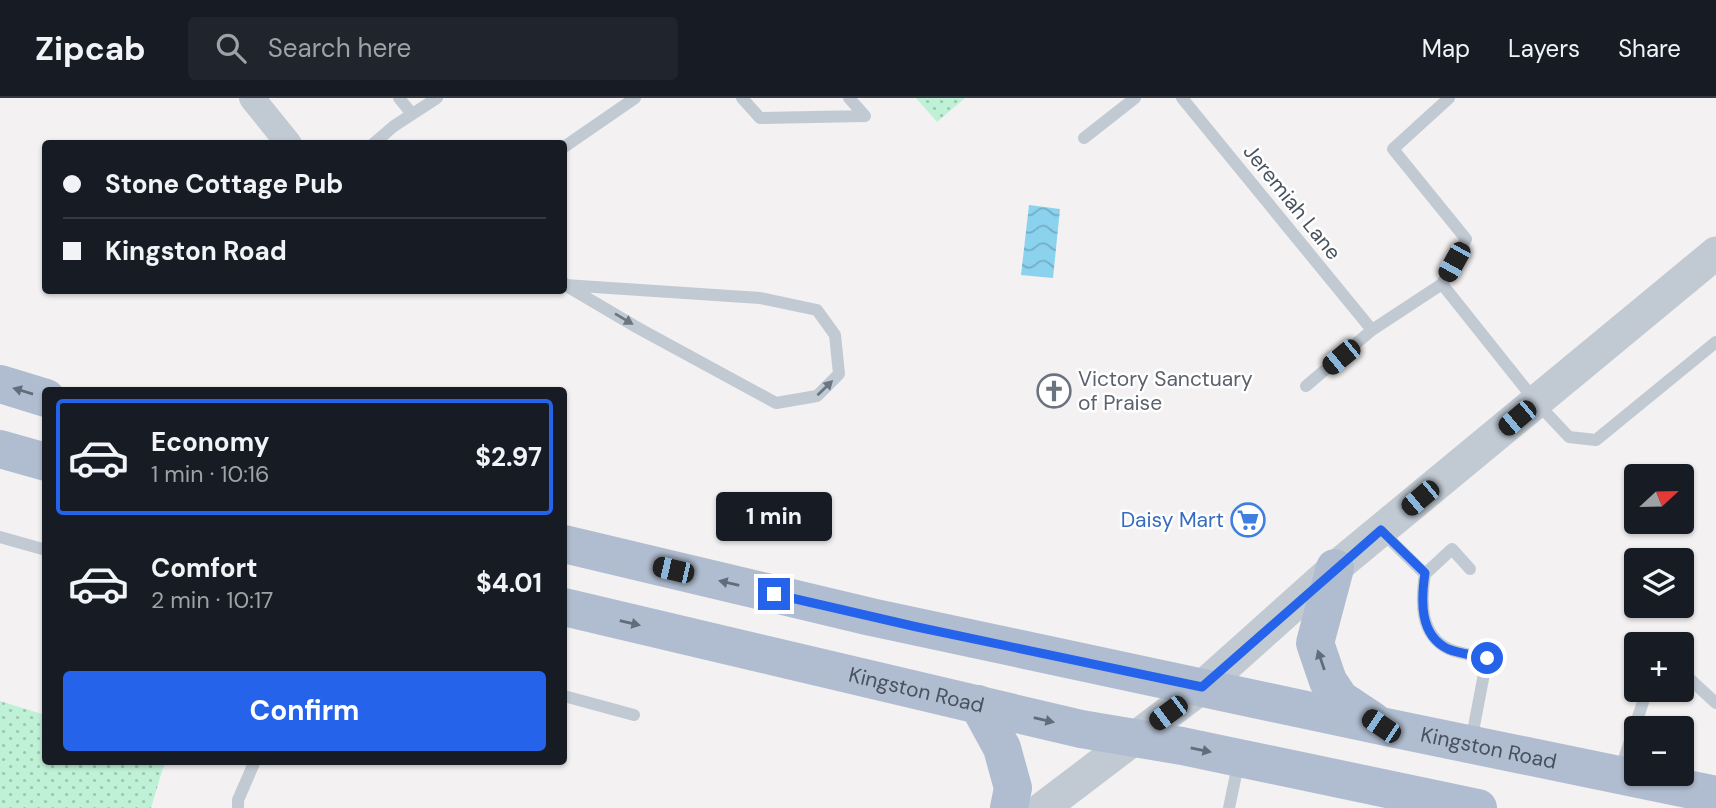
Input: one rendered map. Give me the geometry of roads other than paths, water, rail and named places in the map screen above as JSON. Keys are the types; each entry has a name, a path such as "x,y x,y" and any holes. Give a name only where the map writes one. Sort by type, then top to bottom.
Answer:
{"main road":[{"path":"0,384 42,397"},
{"path":"0,449 42,461"},
{"name":"Kingston Road","path":"567,545 883,619 1716,795"},
{"path":"1335,568 1315,643 1328,681 1340,699 1381,726"},
{"name":"Kingston Road","path":"567,608 1082,729 1240,758 1411,801 1478,808"},
{"path":"978,704 1002,748 1013,788 1009,808"}],"street":[{"path":"252,98 286,140"},
{"path":"1043,808 1202,687 1335,568 1716,253"}],"lane":[{"path":"399,98 412,114"},
{"path":"378,140 438,98"},
{"path":"567,145 635,98"},
{"path":"742,98 760,118 865,116 849,98"},
{"path":"1084,138 1135,98"},
{"name":"Jeremiah Lane","path":"1182,98 1372,330"},
{"path":"1306,386 1372,330 1442,284 1466,239 1394,149 1449,98"},
{"path":"567,284 760,298 817,310 835,335 839,374 817,396 776,404 567,286"},
{"path":"1442,284 1536,402 1569,437 1596,440 1716,342"},
{"path":"1381,530 1425,573"},
{"path":"0,537 42,549"},
{"path":"1470,744 1487,658 1448,649 1436,640 1429,630 1421,598 1425,573 1452,549 1471,569"},
{"path":"1694,682 1716,703"},
{"path":"567,697 634,715"},
{"path":"1618,775 1643,702"},
{"path":"1229,808 1240,758"},
{"path":"238,808 238,800 253,765"}],"water":[{"path":"1029,205 1060,209 1053,278 1021,275"}],"place":[{"name":"Victory Sanctuary of Praise","path":"1054,391"},
{"name":"Daisy Mart","path":"1248,520"}]}
